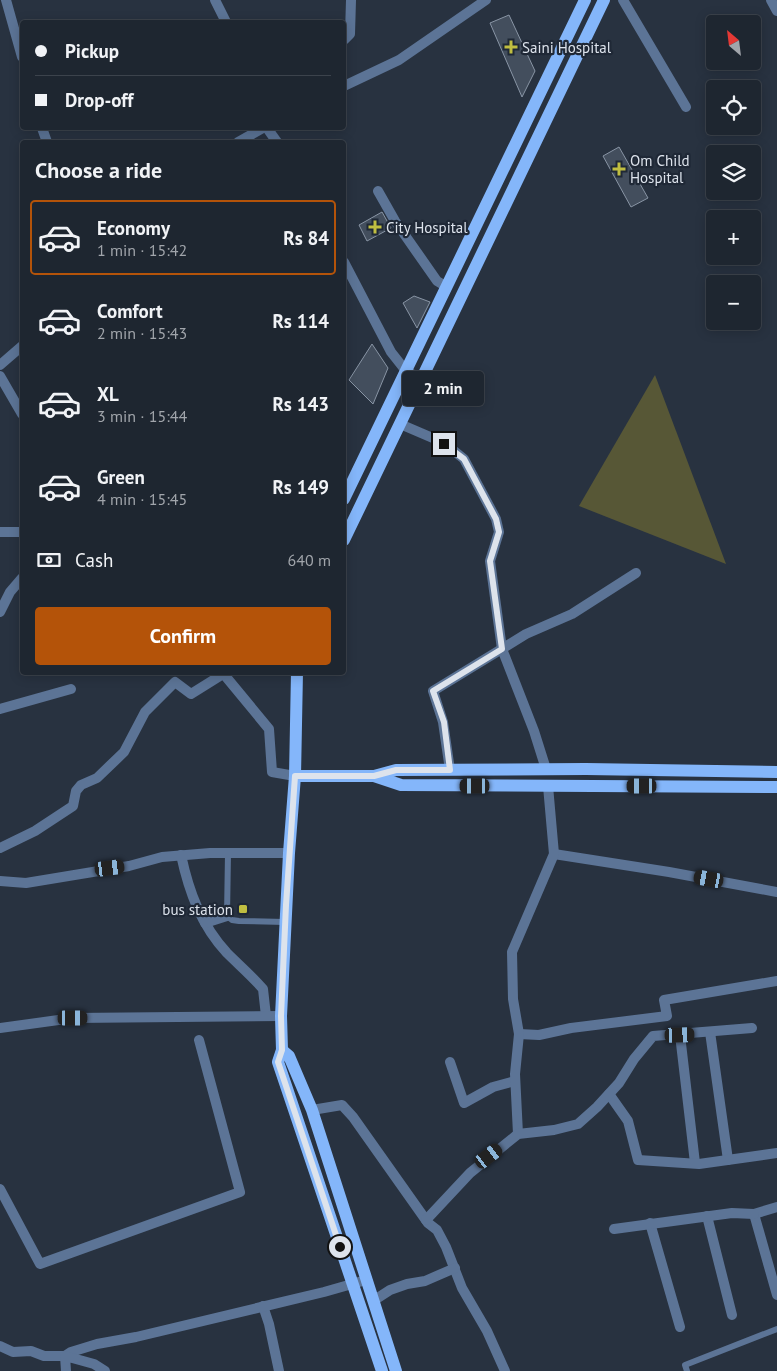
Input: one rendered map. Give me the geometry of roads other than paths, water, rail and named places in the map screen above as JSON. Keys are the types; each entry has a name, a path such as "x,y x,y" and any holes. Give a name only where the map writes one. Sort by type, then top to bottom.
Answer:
{"main road":[{"path":"346,495 585,0"},
{"path":"346,536 604,0"},
{"path":"361,464 376,470"},
{"path":"296,675 295,776 285,922 281,1016 282,1050 278,1062 382,1371"},
{"path":"295,776 374,776 396,770 546,769 777,772"},
{"path":"374,776 401,785 777,787"},
{"path":"282,1050 289,1056 312,1110 396,1371"}],"street":[{"path":"6,0 20,50"},
{"path":"216,0 225,20"},
{"path":"346,38 350,34 350,0"},
{"path":"346,85 399,60 486,0"},
{"path":"623,0 686,107"},
{"path":"771,0 777,11"},
{"path":"242,140 259,130"},
{"path":"378,192 395,221 437,281 447,287"},
{"path":"346,266 391,352 406,371 421,379"},
{"path":"0,365 20,348"},
{"path":"0,376 20,411"},
{"path":"400,424 435,439 464,459 496,519 499,532 490,561 502,649 534,731 546,769"},
{"path":"0,532 20,532"},
{"path":"450,770 444,722 433,691 526,634 572,614 636,573"},
{"path":"0,612 10,592 20,580"},
{"path":"0,848 35,831 73,806 76,791 81,786 97,778 124,752 145,712 175,682 191,694 220,675"},
{"path":"225,675 260,716 269,730 272,772 295,776"},
{"path":"0,709 71,689"},
{"path":"518,1134 515,1057 519,1034 513,999 512,952 554,854 548,786"},
{"path":"0,881 26,883 128,866 162,856 289,853"},
{"path":"554,854 670,872 777,892"},
{"path":"181,855 193,902 225,951 263,988 266,1016"},
{"path":"205,923 228,916"},
{"path":"519,1034 539,1035 571,1028 667,1016 664,1000 777,981"},
{"path":"0,1028 73,1018 281,1016"},
{"path":"426,1220 470,1173 518,1134 554,1130 578,1124 610,1094 653,1036 752,1028"},
{"path":"710,1032 728,1160"},
{"path":"680,1035 695,1163"},
{"path":"0,1189 40,1264 240,1192 199,1040"},
{"path":"450,1062 464,1103 493,1088 515,1081"},
{"path":"610,1094 628,1121 638,1160 695,1163 777,1153"},
{"path":"312,1110 342,1105 354,1117 426,1220 437,1230 462,1288 487,1331 505,1371"},
{"path":"614,1229 732,1213 754,1214 777,1207"},
{"path":"754,1214 777,1295"},
{"path":"707,1216 732,1315"},
{"path":"650,1223 680,1327"},
{"path":"373,1301 390,1290 425,1281 455,1268"},
{"path":"65,1356 71,1352 97,1344 136,1337 366,1280"},
{"path":"263,1306 269,1324 279,1371"},
{"path":"0,1346 13,1352 32,1351 44,1356 65,1356 94,1364 105,1371"},
{"path":"65,1356 66,1371"}],"lane":[{"path":"228,853 228,916 232,920 239,921 285,922"},
{"path":"688,1371 685,1365 777,1329"}],"place":[{"name":"Saini Hospital","path":"511,47"},
{"name":"Om Child Hospital","path":"619,169"},
{"name":"City Hospital","path":"375,227"},
{"name":"bus station","path":"243,909"}]}
